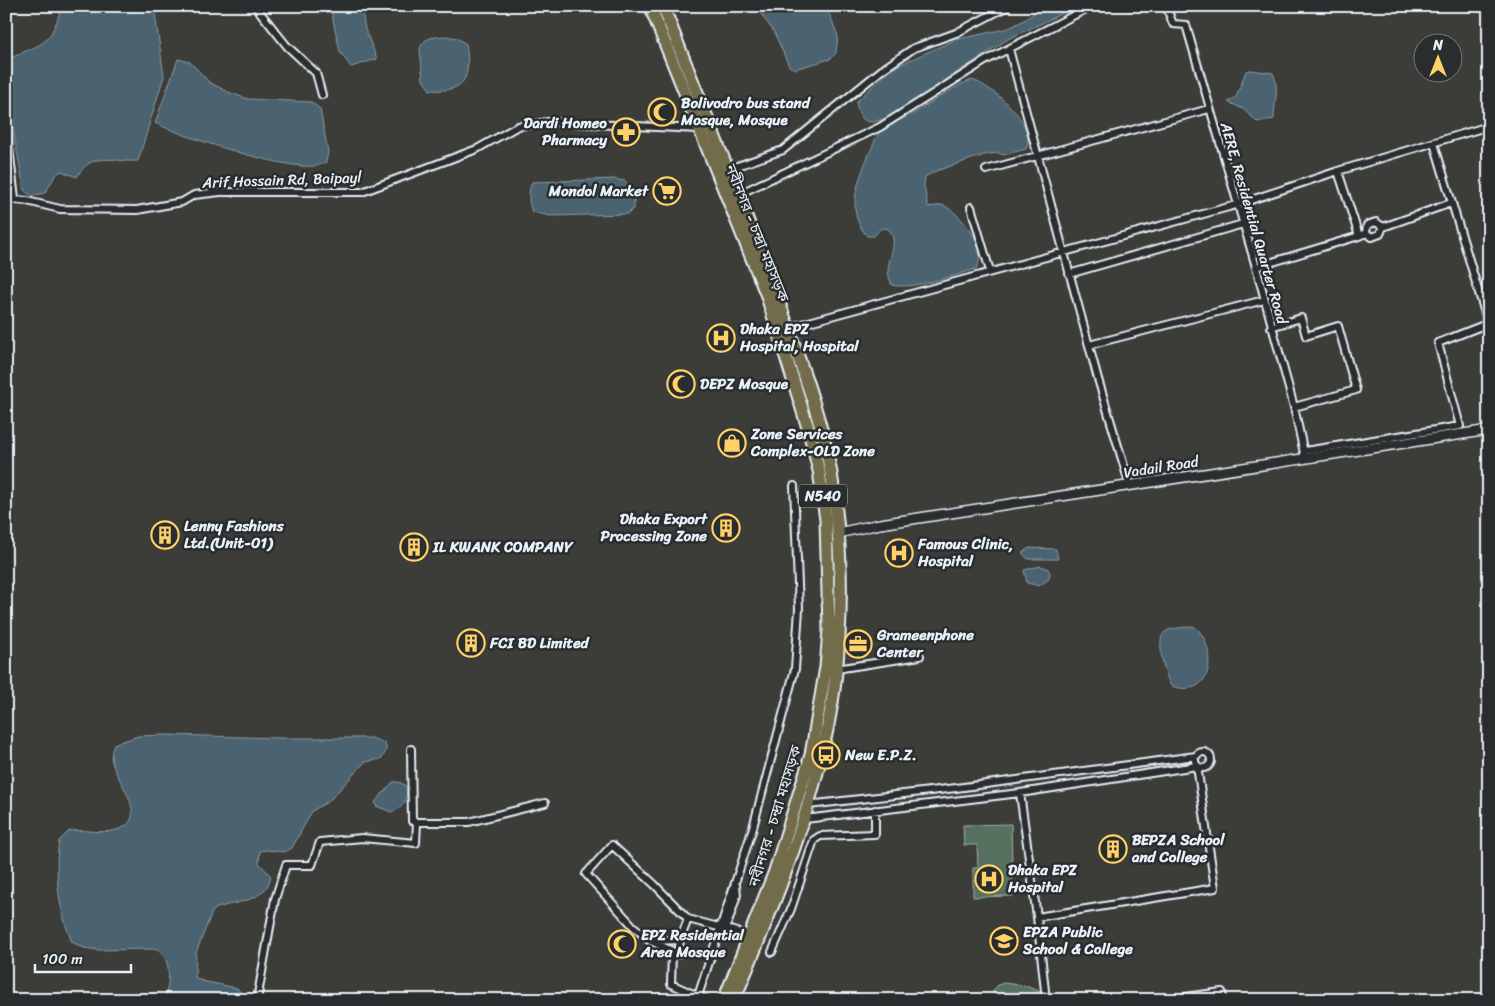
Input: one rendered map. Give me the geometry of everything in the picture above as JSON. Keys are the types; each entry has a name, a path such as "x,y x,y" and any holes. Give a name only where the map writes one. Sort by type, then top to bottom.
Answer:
{"highway":[{"name":"নবীনগর - চন্দ্রা মহাসড়ক","path":"650,6 758,271 785,350 820,471 826,520 829,630 826,667 811,755 800,797 750,936 724,1000"},
{"name":"নবীনগর - চন্দ্রা মহাসড়ক","path":"663,6 787,328 822,435 831,473 838,533 840,591 836,669 821,754 805,819 734,1000"}],"street":[{"path":"255,6 287,46 316,74 322,95"},
{"path":"726,170 783,150 883,69 914,48 956,33 1008,6"},
{"path":"737,195 880,127 985,62 1092,6"},
{"name":"AERE, Residential Quarter Road","path":"1166,6 1173,24 1186,25 1236,205 1256,267 1305,455"},
{"path":"1009,49 1069,274 1130,486"},
{"path":"986,170 1210,109"},
{"name":"Arif Hossain Rd, Baipayl","path":"6,199 15,199 60,209 137,210 182,202 194,195 220,192 362,192 469,152 518,126 549,122 699,129"},
{"path":"6,123 15,199"},
{"path":"787,328 1236,205 1338,171 1489,126"},
{"path":"1305,455 1460,426 1438,342 1488,323 1485,302 1451,203 1434,143"},
{"path":"1338,171 1359,236"},
{"path":"1256,267 1359,236 1366,233 1367,225 1376,222 1383,227 1451,203"},
{"path":"971,207 990,271"},
{"path":"1069,274 1243,224"},
{"path":"1089,345 1264,300"},
{"path":"1271,327 1300,318 1306,336 1338,326 1356,390 1294,407"},
{"name":"Vadail Road","path":"838,533 880,524 1130,486 1305,455 1489,430"},
{"path":"698,996 736,896 735,881 775,749 794,669 800,608 794,486"},
{"path":"836,669 920,656"},
{"path":"411,749 412,822 469,822 545,804"},
{"path":"805,819 1020,793 1197,766 1205,768 1210,760 1206,753 1201,753 1196,756 808,806"},
{"path":"1037,917 1214,888 1195,761 1196,756"},
{"path":"1020,793 1046,1000"},
{"path":"772,952 791,909 814,840 820,836 876,834 876,810"},
{"path":"257,1000 275,899 286,865 312,865 320,842 362,838 416,842 417,822"},
{"path":"688,920 680,940 678,954 672,952 650,940 633,926 586,874 612,845 655,885 688,920 750,936"},
{"path":"650,940 680,940"},
{"path":"672,952 671,984 708,1000"},
{"path":"1163,1000 1222,992 1223,1000"}],"green space":[{"path":"1011,824 1013,896 973,897 973,868 978,868 977,845 964,845 963,825"},
{"path":"1004,983 1026,986 1041,992 1042,1000 995,1000 993,991 998,985"}],"water":[{"path":"62,6 154,6 164,76 138,161 97,160 83,168 77,177 61,171 55,176 45,193 31,196 24,190 10,110 6,61 42,43 48,38"},
{"path":"330,6 361,6 365,29 377,59 351,67 340,52"},
{"path":"755,6 826,6 838,36 836,53 830,59 795,69 789,66 774,32"},
{"path":"1042,6 1078,6 1008,39 894,114 875,122 870,122 861,117 856,102 889,71 955,40 1009,28 1026,19"},
{"path":"433,37 457,38 466,44 467,73 464,80 452,89 430,90 423,80 421,45"},
{"path":"178,59 190,62 209,82 228,92 248,99 311,102 320,109 328,152 326,162 316,166 301,166 259,158 210,144 155,123"},
{"path":"1246,71 1273,73 1276,84 1274,119 1257,122 1243,109 1228,102 1236,97"},
{"path":"972,80 991,90 1020,118 1026,129 1028,139 1026,149 1004,155 998,153 984,155 936,171 925,177 924,185 928,207 943,205 965,223 976,241 979,260 976,269 946,278 922,284 892,285 888,269 893,243 889,229 881,228 874,236 867,236 860,227 856,217 856,196 865,164 879,133 890,125"},
{"path":"614,179 625,181 634,190 634,208 628,214 550,216 532,212 529,197 532,182"},
{"path":"1029,548 1056,549 1058,559 1028,559 1022,553"},
{"path":"1040,566 1047,568 1050,572 1049,579 1039,586 1027,583 1024,570"},
{"path":"1193,626 1200,632 1208,654 1209,666 1205,677 1198,685 1187,688 1171,686 1162,658 1162,636 1171,629"},
{"path":"138,736 371,738 386,745 386,752 381,759 365,762 329,801 312,811 292,848 285,852 260,851 259,863 271,876 268,885 263,891 250,899 217,908 212,912 196,953 195,977 202,981 237,988 247,1000 164,1000 168,986 168,966 163,954 158,949 98,950 84,948 72,942 64,918 57,880 59,841 69,831 110,831 127,825 132,818 132,809 112,762 111,755 114,744"},
{"path":"393,782 399,782 406,786 406,799 402,806 391,812 376,806 375,802"}],"place":[{"name":"Bolivodro bus stand Mosque, Mosque","path":"662,112"},
{"name":"Dardi Homeo Pharmacy","path":"626,132"},
{"name":"Mondol Market","path":"667,191"},
{"name":"Dhaka EPZ Hospital, Hospital","path":"721,338"},
{"name":"DEPZ Mosque","path":"681,384"},
{"name":"Zone Services Complex-OLD Zone","path":"732,443"},
{"name":"Dhaka Export Processing Zone","path":"726,528"},
{"name":"Lenny Fashions Ltd.(Unit-01)","path":"165,535"},
{"name":"IL KWANK COMPANY","path":"414,547"},
{"name":"Famous Clinic, Hospital","path":"899,553"},
{"name":"FCI BD Limited","path":"471,643"},
{"name":"Grameenphone Center","path":"858,644"},
{"name":"New E.P.Z.","path":"826,755"},
{"name":"BEPZA School and College","path":"1113,849"},
{"name":"Dhaka EPZ Hospital","path":"989,879"},
{"name":"EPZA Public School & College","path":"1004,941"},
{"name":"EPZ Residential Area Mosque","path":"622,944"}]}
